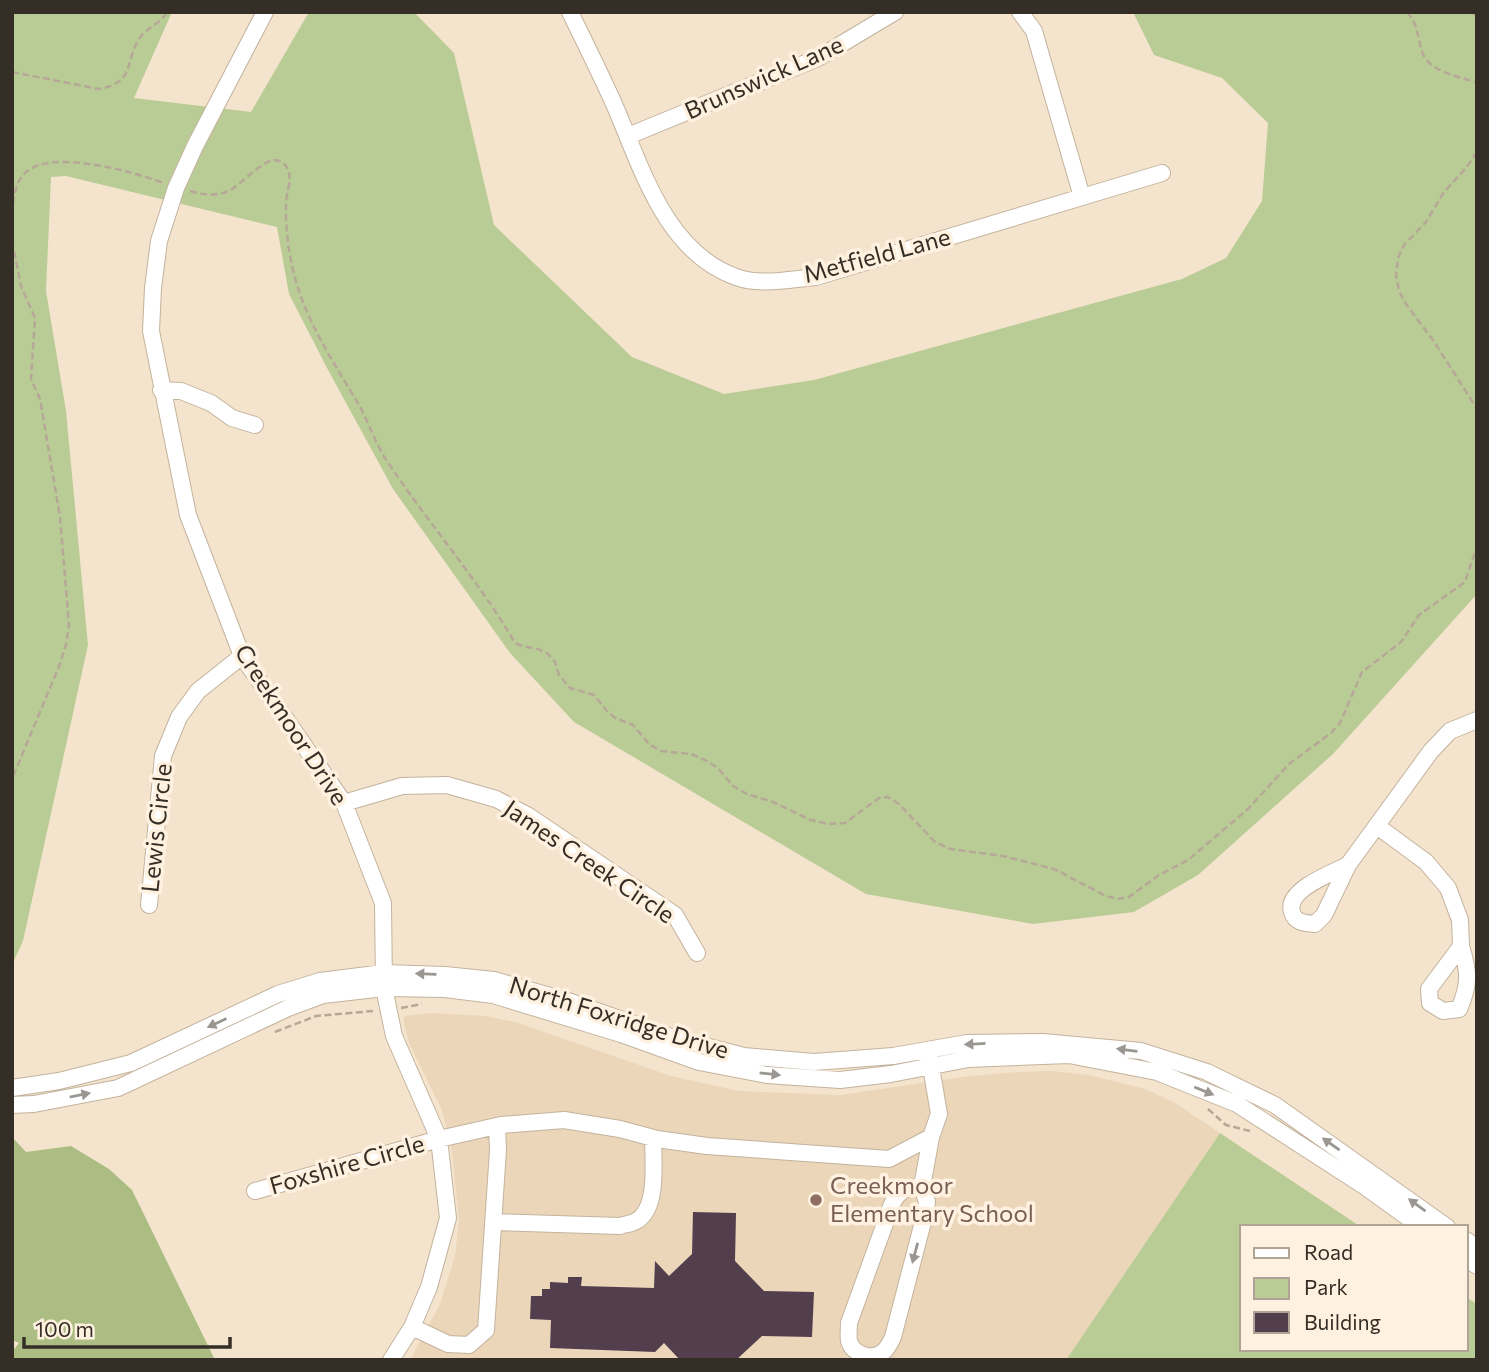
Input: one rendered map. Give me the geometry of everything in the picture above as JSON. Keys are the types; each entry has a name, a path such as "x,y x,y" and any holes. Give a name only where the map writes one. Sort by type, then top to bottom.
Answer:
{"street":[{"name":"Creekmoor Drive","path":"265,12 195,146 177,187 159,241 151,331 188,515 242,656 344,803 383,903 384,980 394,1036 439,1139 448,1219 429,1287 412,1327 391,1360"},
{"name":"Metfield Lane","path":"570,12 657,201 687,246 720,271 739,279 765,281 816,277 1162,173"},
{"name":"Brunswick Lane","path":"628,136 818,58 895,12"},
{"path":"1020,12 1034,32 1082,197"},
{"path":"161,390 181,391 211,402 232,418 255,425"},
{"name":"Lewis Circle","path":"149,905 163,756 179,717 198,691 242,656"},
{"path":"1348,865 1431,751 1450,731 1477,720"},
{"name":"James Creek Circle","path":"344,803 402,786 447,785 496,799 527,815 676,915 697,953"},
{"path":"1377,826 1426,862 1448,888 1460,920 1461,946"},
{"name":"North Foxridge Drive","path":"12,1105 34,1104 118,1088 288,1008 323,995 384,980"},
{"name":"North Foxridge Drive","path":"12,1088 59,1081 131,1063 278,994 320,981 384,980 494,995 621,1034 699,1062 767,1075 841,1080 891,1074 967,1044 1065,1043 1141,1051 1206,1072 1275,1105 1444,1225"},
{"name":"North Foxridge Drive","path":"930,1058 1069,1055 1157,1072 1237,1104 1364,1186 1418,1225"},
{"path":"922,1187 907,1187 898,1192 849,1323 849,1342 857,1352 868,1357 880,1355 888,1348 893,1337 924,1218 927,1202 922,1187 930,1137 939,1114 930,1058"},
{"name":"Foxshire Circle","path":"255,1191 439,1139 497,1126 564,1120 707,1146 889,1159 930,1137"},
{"path":"412,1327 448,1344 469,1345 486,1330 498,1150 497,1126"},
{"path":"494,1223 620,1226 636,1222 646,1212 652,1193 653,1138"}],"path":[{"path":"12,72 99,89 110,87 124,77 140,38 158,24 167,12"},
{"path":"1407,12 1416,23 1423,54 1428,61 1435,67 1477,83"},
{"path":"1470,12 1477,15"},
{"path":"1477,152 1444,192 1426,222 1404,245 1398,258 1396,275 1399,292 1406,304 1435,343 1477,409"},
{"path":"12,214 17,184 24,173 34,167 53,163 106,166 209,195 228,191 244,182 272,159 281,161 289,169 286,202 295,277 311,321 367,419 384,458 425,517 470,572 516,643 548,654 570,688 594,695 615,718 633,725 649,744 661,751 691,754 705,760 718,768 733,786 811,820 828,824 845,823 879,798 888,797 899,804 934,841 950,849 1003,856 1054,869 1106,896 1118,899 1129,897 1160,875 1188,860 1248,809 1289,764 1331,733 1346,711 1362,672 1401,642 1419,615 1465,582 1477,545"},
{"path":"12,241 21,286 35,318 31,379 42,410 60,517 69,625 60,664 12,779"}],"shaded area":[{"name":"Creekmoor Elementary School","path":"431,1013 486,1016 518,1023 671,1076 739,1091 840,1095 1016,1072 1053,1071 1089,1075 1145,1089 1175,1103 1220,1133 1066,1360 410,1360 440,1304 455,1256 459,1220 452,1152 442,1110 409,1043 404,1025 404,1016"}],"green space":[{"path":"12,12 172,12 134,98 251,112 309,12 414,12 454,53 494,225 632,357 724,394 814,380 1182,279 1226,258 1262,201 1268,123 1222,78 1154,55 1133,12 1477,12 1477,594 1333,754 1198,875 1134,912 1033,924 866,894 574,722 510,653 393,489 289,294 277,227 66,176 51,177 46,291 66,411 88,645 23,941 12,965"},
{"path":"1220,1133 1358,1225 1240,1225 1240,1351 1468,1351 1468,1298 1477,1304 1477,1360 1066,1360"},
{"path":"12,1137 26,1152 71,1146 109,1169 132,1190 215,1360 12,1360 12,1352 19,1343 12,1340"}],"building":[{"path":"693,1212 736,1213 735,1261 764,1291 814,1292 812,1337 762,1336 736,1360 680,1360 664,1343 655,1352 550,1348 551,1320 530,1319 531,1296 542,1296 542,1289 550,1289 550,1282 568,1283 568,1277 582,1277 581,1286 654,1288 655,1261 669,1276 692,1254"}],"place":[{"name":"Creekmoor Elementary School","path":"816,1200"}]}
